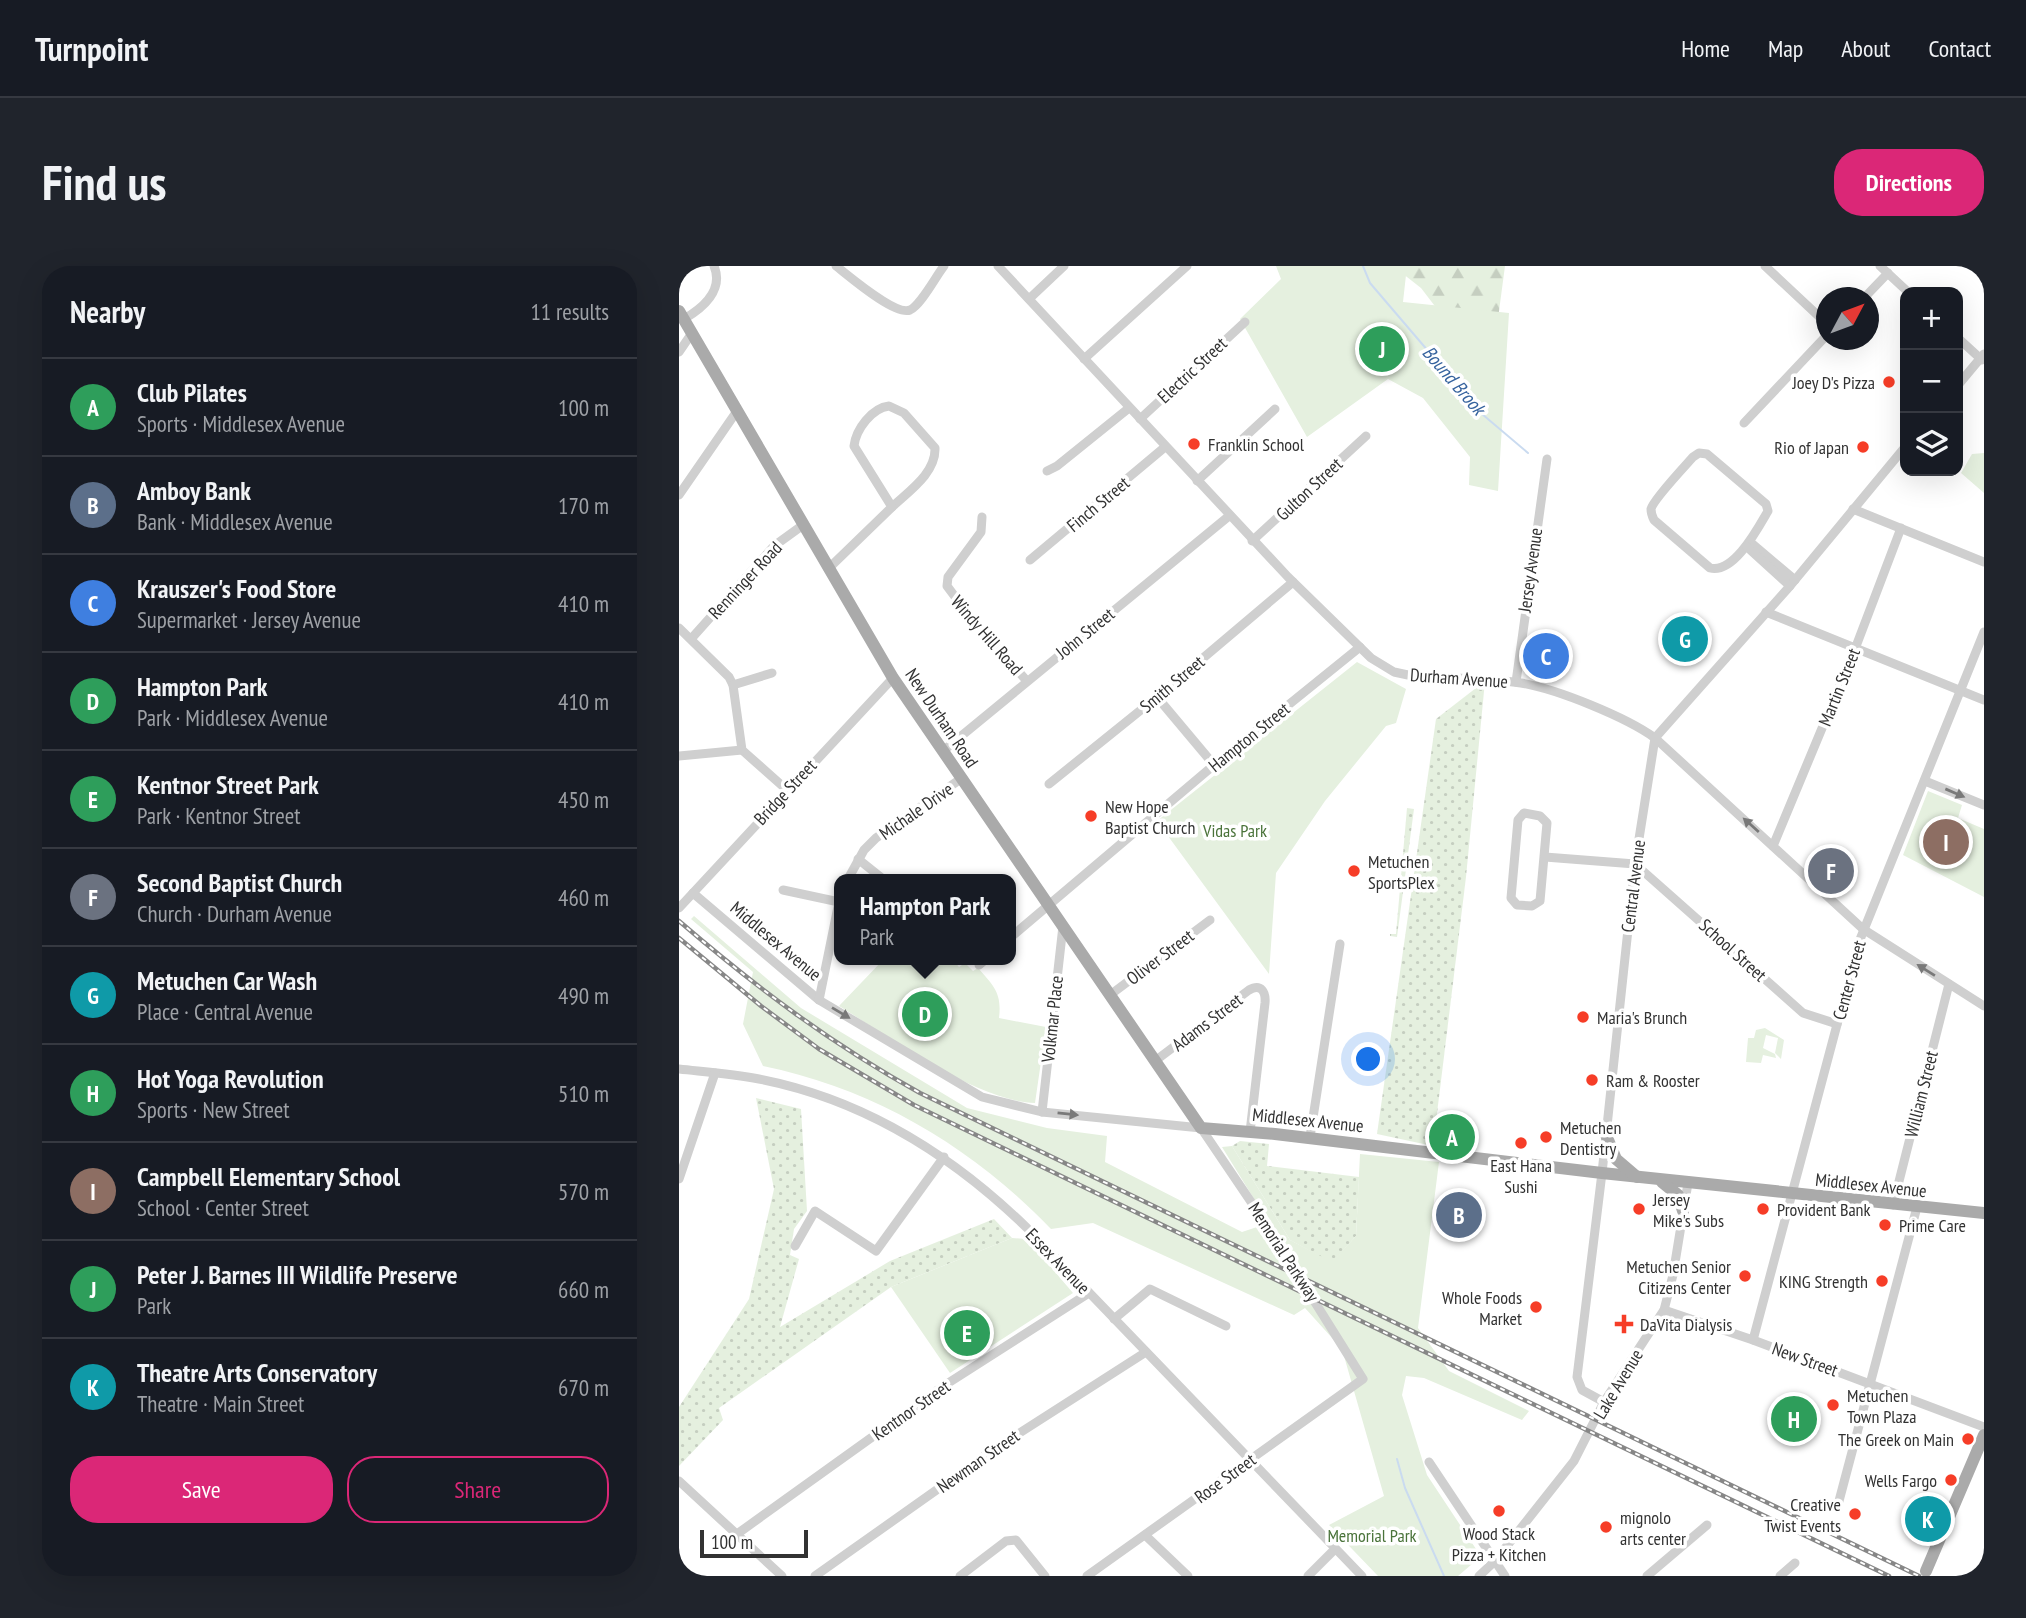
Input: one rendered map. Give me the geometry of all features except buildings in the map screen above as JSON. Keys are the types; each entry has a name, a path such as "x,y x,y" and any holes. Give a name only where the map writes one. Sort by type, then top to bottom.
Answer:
{"main road":[{"name":"New Durham Road","path":"681,315 893,678 1201,1128"},
{"name":"Middlesex Avenue","path":"1201,1128 1310,1138 1659,1180 1984,1213"},
{"path":"1606,1135 1616,1159 1637,1177"},
{"path":"1659,1180 1678,1195 1683,1211"},
{"path":"1926,1571 1984,1435"}],"street":[{"path":"681,315 696,312 714,292 718,283 714,266"},
{"path":"836,266 890,306 903,311 918,303 944,266"},
{"name":"Durham Avenue","path":"998,266 1252,541 1383,667 1394,673 1515,682 1564,696 1628,721 1655,738 1863,929 1984,1006"},
{"path":"1029,299 1064,266"},
{"path":"1084,359 1187,266"},
{"path":"1765,266 1816,314"},
{"path":"1880,266 1903,287"},
{"path":"1875,287 1888,273"},
{"name":"Electric Street","path":"1140,419 1245,322"},
{"path":"679,352 692,333"},
{"path":"1963,342 1983,358 1963,380"},
{"path":"1744,422 1816,346"},
{"path":"828,569 892,508 931,468 935,448 904,413 889,405 874,410 855,439 854,446 892,508"},
{"path":"1047,471 1057,466 1129,408"},
{"path":"1197,481 1275,410"},
{"path":"679,495 737,411"},
{"name":"Gulton Street","path":"1252,541 1366,436"},
{"name":"Finch Street","path":"1030,560 1165,447"},
{"path":"1699,453 1707,454 1766,504 1768,512 1748,545 1722,568 1710,568 1654,520 1651,507 1699,453"},
{"path":"1655,738 1792,583 1900,453"},
{"name":"Jersey Avenue","path":"1515,682 1547,459"},
{"path":"1853,509 1984,562"},
{"name":"John Street","path":"943,751 1229,516"},
{"name":"Windy Hill Road","path":"982,517 981,532 948,577 947,586 1027,680"},
{"name":"Renninger Road","path":"691,639 774,545 803,525"},
{"name":"Martin Street","path":"1773,845 1855,649 1901,528"},
{"path":"1748,545 1792,583"},
{"name":"Smith Street","path":"1049,784 1293,582"},
{"path":"1766,612 1984,700"},
{"path":"679,628 722,669 733,684 742,750 787,790"},
{"name":"Center Street","path":"1753,1340 1863,929 1984,632"},
{"name":"Hampton Street","path":"1016,932 1214,765 1360,647"},
{"path":"733,684 772,673"},
{"name":"Bridge Street","path":"680,906 893,678"},
{"path":"1157,697 1214,765"},
{"name":"Central Avenue","path":"1604,1402 1582,1390 1577,1377 1635,864 1655,738"},
{"path":"679,755 742,750"},
{"name":"Michale Drive","path":"850,874 858,859 876,838 962,778"},
{"path":"1925,781 1984,805"},
{"path":"1524,813 1540,816 1548,823 1545,857 1540,901 1532,906 1517,905 1511,898 1518,820 1524,813"},
{"path":"1545,857 1635,864"},
{"path":"858,859 877,874"},
{"name":"School Street","path":"1635,864 1803,1013 1837,1024"},
{"path":"783,890 834,901"},
{"name":"Middlesex Avenue","path":"693,894 819,1000 982,1097 1042,1112 1201,1128"},
{"name":"Oliver Street","path":"1110,995 1210,920"},
{"path":"819,1000 834,926"},
{"name":"Volkmar Place","path":"1042,1112 1063,926"},
{"path":"1310,1138 1340,944"},
{"name":"William Street","path":"1893,1205 1949,984"},
{"name":"Adams Street","path":"1155,1061 1249,990 1261,988 1266,996 1250,1132"},
{"name":"Essex Avenue","path":"679,1069 761,1080 829,1100 873,1117 944,1157 1008,1209 1362,1576"},
{"path":"679,1179 715,1073"},
{"name":"Memorial Parkway","path":"1201,1128 1266,1224 1363,1379"},
{"path":"795,1246 815,1211 876,1251 944,1157"},
{"name":"Lake Avenue","path":"1479,1576 1495,1561 1574,1461 1604,1402 1664,1310 1673,1275 1688,1183"},
{"path":"1839,1501 1917,1207"},
{"path":"1114,1319 1150,1289 1226,1326"},
{"name":"Kentnor Street","path":"737,1534 942,1387 1089,1293"},
{"name":"New Street","path":"1664,1310 1871,1383 1984,1427"},
{"name":"Newman Street","path":"815,1576 993,1450 1146,1352"},
{"name":"Rose Street","path":"1087,1576 1363,1379"},
{"path":"1429,1462 1505,1576"},
{"path":"679,1481 782,1576"},
{"path":"1647,1576 1707,1525"},
{"path":"1145,1535 1188,1576"},
{"path":"960,1576 1006,1541 1016,1540 1045,1576"},
{"path":"1308,1576 1335,1549"},
{"path":"1780,1576 1795,1563"}],"green space":[{"path":"1276,266 1407,266 1403,302 1509,313 1498,491 1469,485 1470,457 1423,398 1388,379 1307,437 1240,319 1281,279"},
{"path":"1393,266 1505,266 1482,439 1444,318 1421,288"},
{"path":"1984,453 1984,493 1963,475 1972,454"},
{"name":"Vidas Park","path":"1357,662 1406,689 1396,723 1386,726 1325,801 1276,873 1269,974 1157,821"},
{"path":"1485,681 1466,877 1433,1146 1377,1134 1436,719"},
{"path":"1928,791 1962,805 1958,818 1984,829 1984,897 1903,855"},
{"path":"1407,808 1414,809 1397,937 1390,934 1396,934"},
{"name":"Memorial Park","path":"694,916 801,1008 967,1108 1047,1128 1107,1136 1105,1162 1242,1232 1269,1223 1222,1147 1232,1146 1290,1240 1332,1262 1356,1236 1360,1154 1439,1162 1418,1328 1449,1371 1529,1411 1522,1420 1424,1378 1406,1376 1402,1395 1427,1475 1478,1552 1478,1559 1458,1576 1378,1576 1329,1525 1384,1496 1342,1349 1305,1308 1294,1315 1093,1223 1051,1229 1021,1199 988,1172 919,1125 844,1090 763,1066 743,1024 753,972 691,919"},
{"path":"878,965 967,965 973,971 978,968 996,990 999,1018 1046,1027 1035,1103 1012,1100 961,1080 839,1006"},
{"path":"1765,1028 1784,1040 1781,1059 1775,1053 1778,1038 1766,1035 1763,1048 1775,1054 1776,1058 1763,1055 1761,1063 1746,1062 1748,1038 1754,1038 1756,1030"},
{"path":"756,1098 801,1109 807,1211 794,1229 790,1255 799,1259 780,1327 890,1261 994,1219 1012,1238 891,1287 719,1408 723,1420 679,1466 679,1407 749,1299 774,1189"},
{"path":"1240,1141 1269,1144 1267,1166 1359,1177 1356,1236 1332,1263 1290,1240 1232,1146"},
{"path":"1012,1238 1027,1239 1073,1293 950,1373 891,1287"}],"waterway":[{"name":"Bound Brook","path":"1363,266 1370,283 1482,414 1528,453"},
{"path":"1397,1459 1405,1488 1444,1576"}],"railway":[{"path":"679,921 795,1013 855,1054 920,1093 1919,1576"},
{"path":"679,938 761,1006 819,1049 914,1105 1889,1576"}],"place":[{"name":"Peter J. Barnes III Wildlife Preserve","path":"1382,349"},
{"name":"Joey D's Pizza","path":"1889,382"},
{"name":"Franklin School","path":"1194,444"},
{"name":"Rio of Japan","path":"1863,447"},
{"name":"Metuchen Car Wash","path":"1685,639"},
{"name":"Krauszer's Food Store","path":"1546,656"},
{"name":"New Hope Baptist Church","path":"1091,816"},
{"name":"Campbell Elementary School","path":"1946,842"},
{"name":"Metuchen SportsPlex","path":"1354,871"},
{"name":"Second Baptist Church","path":"1831,871"},
{"name":"Hampton Park","path":"925,1014"},
{"name":"Maria's Brunch","path":"1583,1017"},
{"name":"Ram & Rooster","path":"1592,1080"},
{"name":"Club Pilates","path":"1452,1137"},
{"name":"Metuchen Dentistry","path":"1546,1137"},
{"name":"East Hana Sushi","path":"1521,1143"},
{"name":"Jersey Mike's Subs","path":"1639,1209"},
{"name":"Provident Bank","path":"1763,1209"},
{"name":"Amboy Bank","path":"1459,1215"},
{"name":"Prime Care","path":"1885,1225"},
{"name":"Metuchen Senior Citizens Center","path":"1745,1276"},
{"name":"KING Strength","path":"1882,1281"},
{"name":"Whole Foods Market","path":"1536,1307"},
{"name":"DaVita Dialysis","path":"1624,1324"},
{"name":"Kentnor Street Park","path":"967,1333"},
{"name":"Metuchen Town Plaza","path":"1833,1405"},
{"name":"Hot Yoga Revolution","path":"1794,1419"},
{"name":"The Greek on Main","path":"1968,1439"},
{"name":"Wells Fargo","path":"1951,1480"},
{"name":"Wood Stack Pizza + Kitchen","path":"1499,1511"},
{"name":"Creative Twist Events","path":"1855,1514"},
{"name":"Theatre Arts Conservatory","path":"1928,1519"},
{"name":"mignolo arts center","path":"1606,1527"}]}
